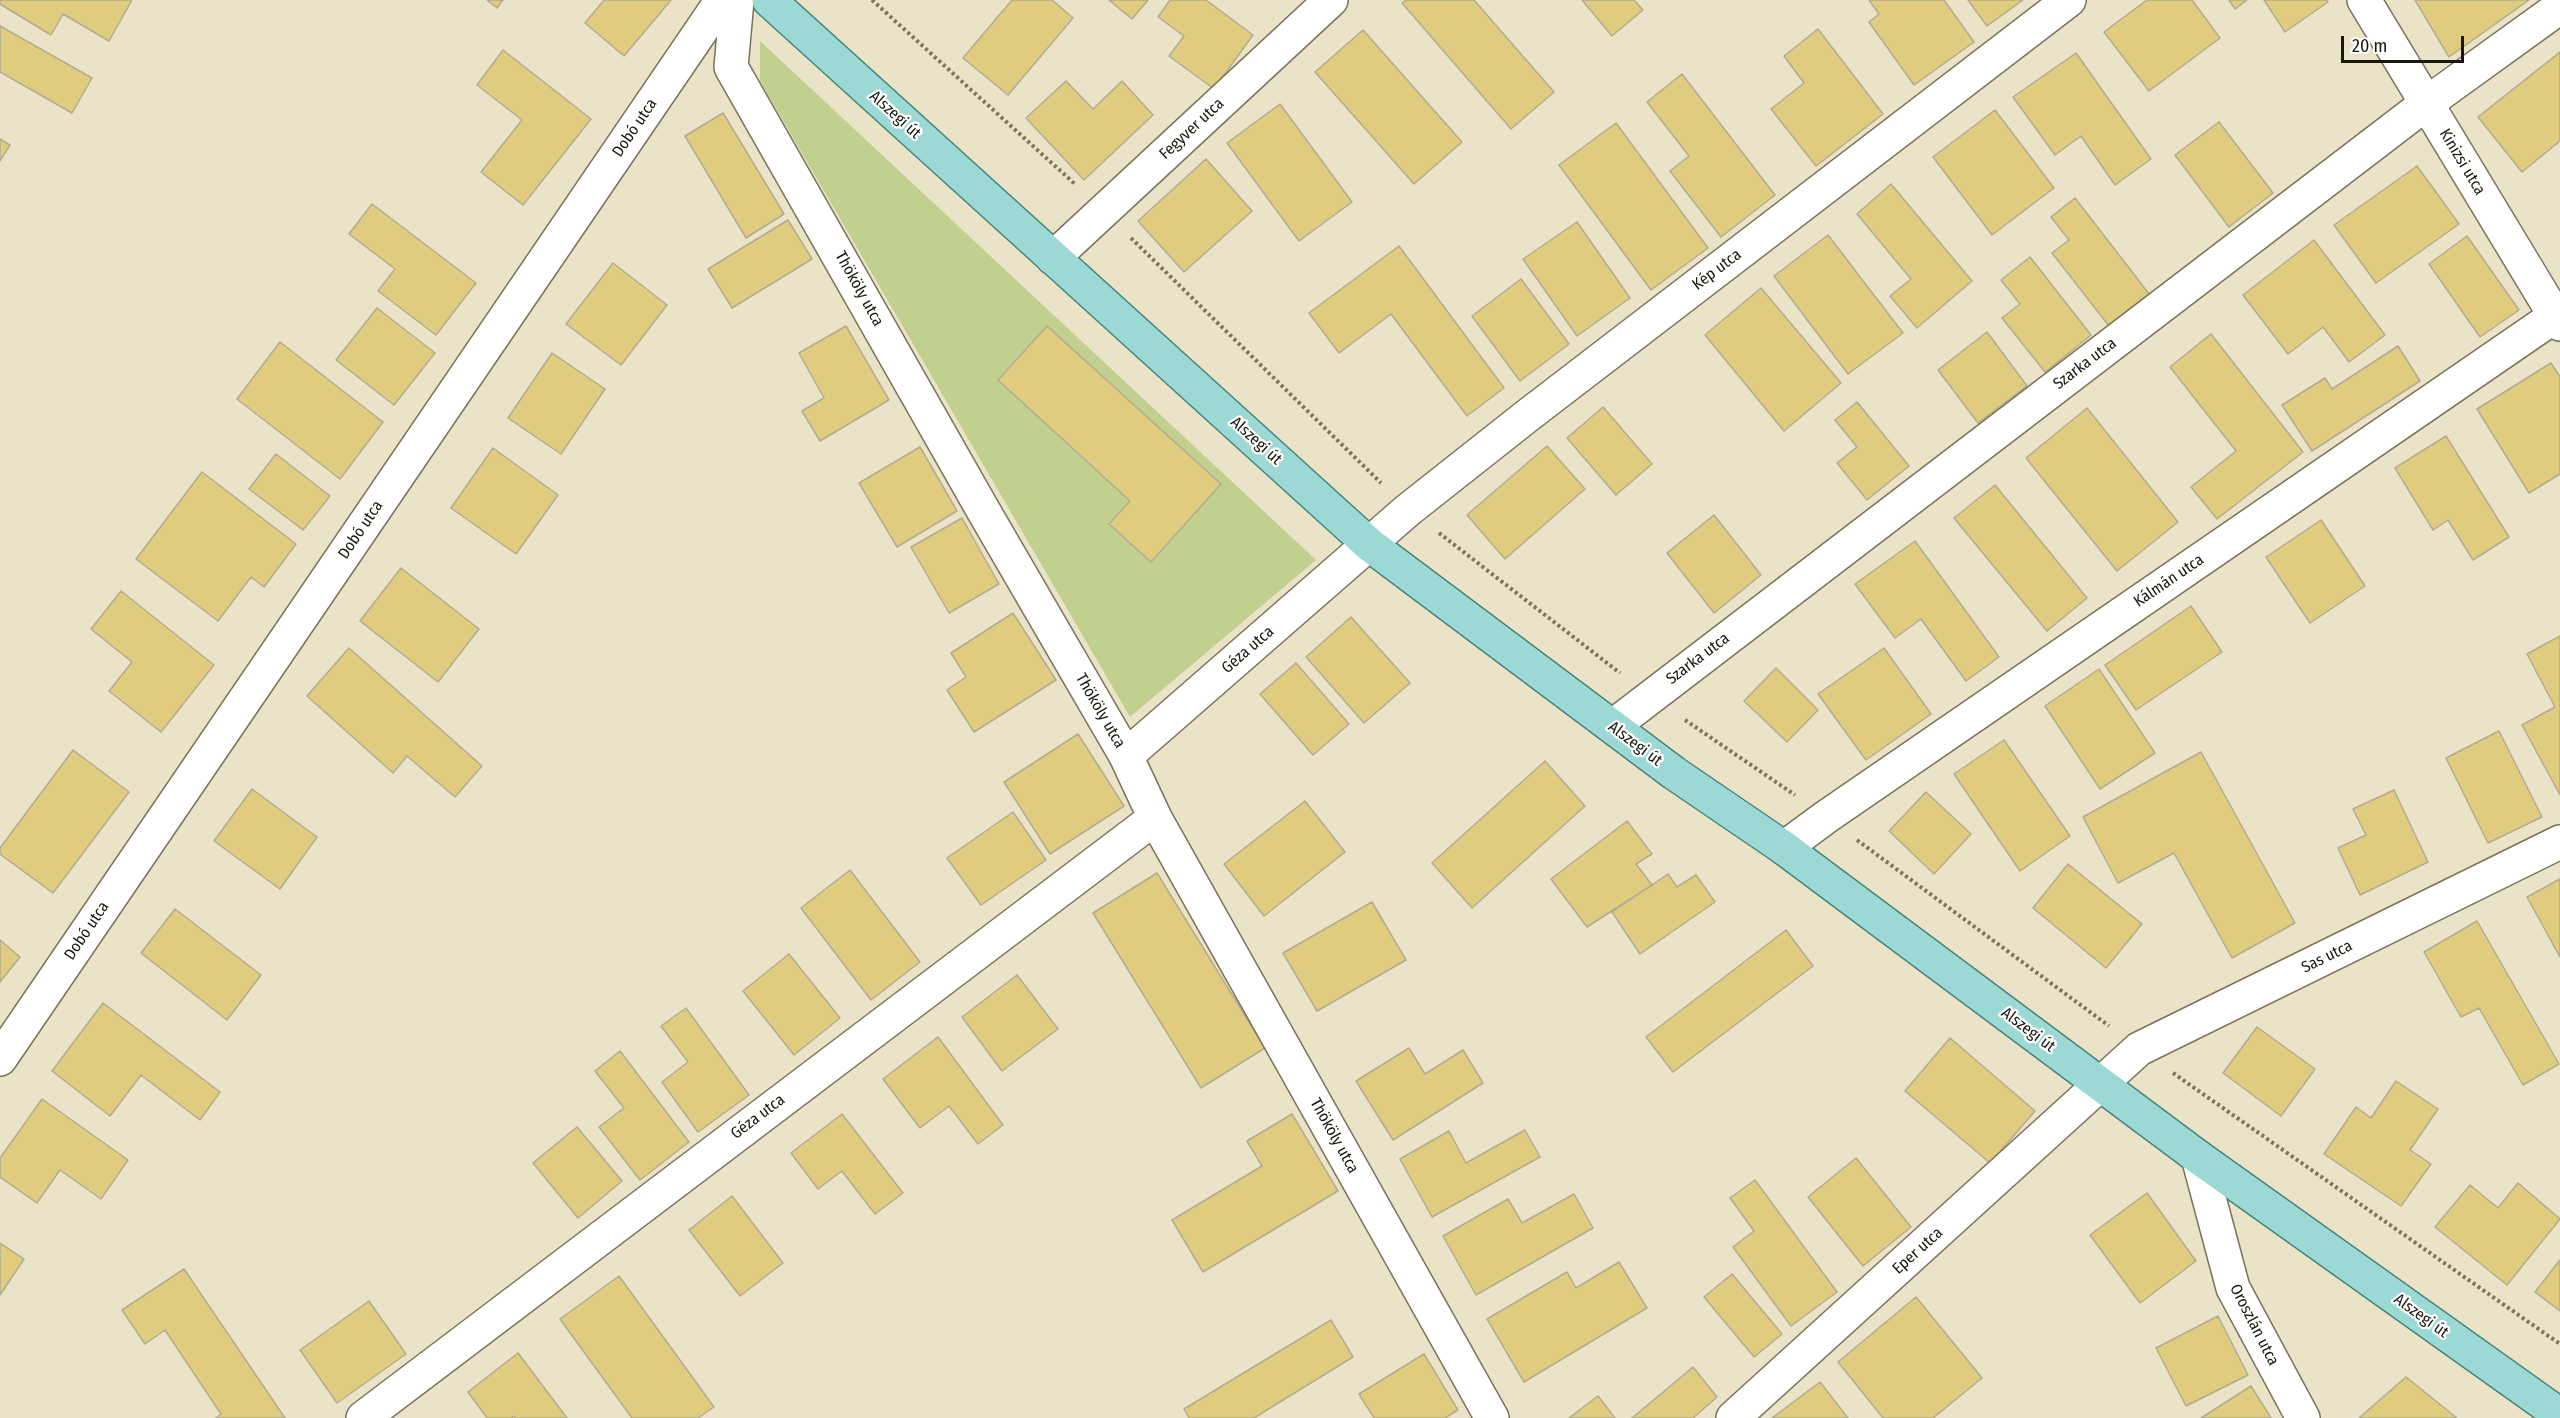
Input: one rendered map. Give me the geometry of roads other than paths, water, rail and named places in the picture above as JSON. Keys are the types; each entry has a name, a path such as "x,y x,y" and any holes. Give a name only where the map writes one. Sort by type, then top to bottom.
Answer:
{"main road":[{"name":"Alszegi út","path":"769,0 1370,545 1674,773 1784,848 2198,1157 2560,1415"}],"street":[{"name":"Dobó utca","path":"0,1059 722,0"},
{"name":"Thököly utca","path":"737,0 731,67 1126,756 1155,818 1492,1418"},
{"name":"Fegyver utca","path":"1053,258 1330,0"},
{"name":"Kép utca","path":"1370,545 1408,510 1527,416 2069,0"},
{"name":"Kinizsi utca","path":"2364,0 2557,320"},
{"name":"Szarka utca","path":"1612,726 2427,103 2560,7"},
{"name":"Kálmán utca","path":"1784,848 1826,817 2557,320"},
{"name":"Géza utca","path":"1126,756 1370,545"},
{"name":"Géza utca","path":"363,1418 1155,818"},
{"name":"Sas utca","path":"2102,1085 2139,1049 2560,842"},
{"name":"Eper utca","path":"1733,1418 2102,1085"},
{"name":"Oroszlán utca","path":"2198,1157 2233,1288 2303,1418"}]}
